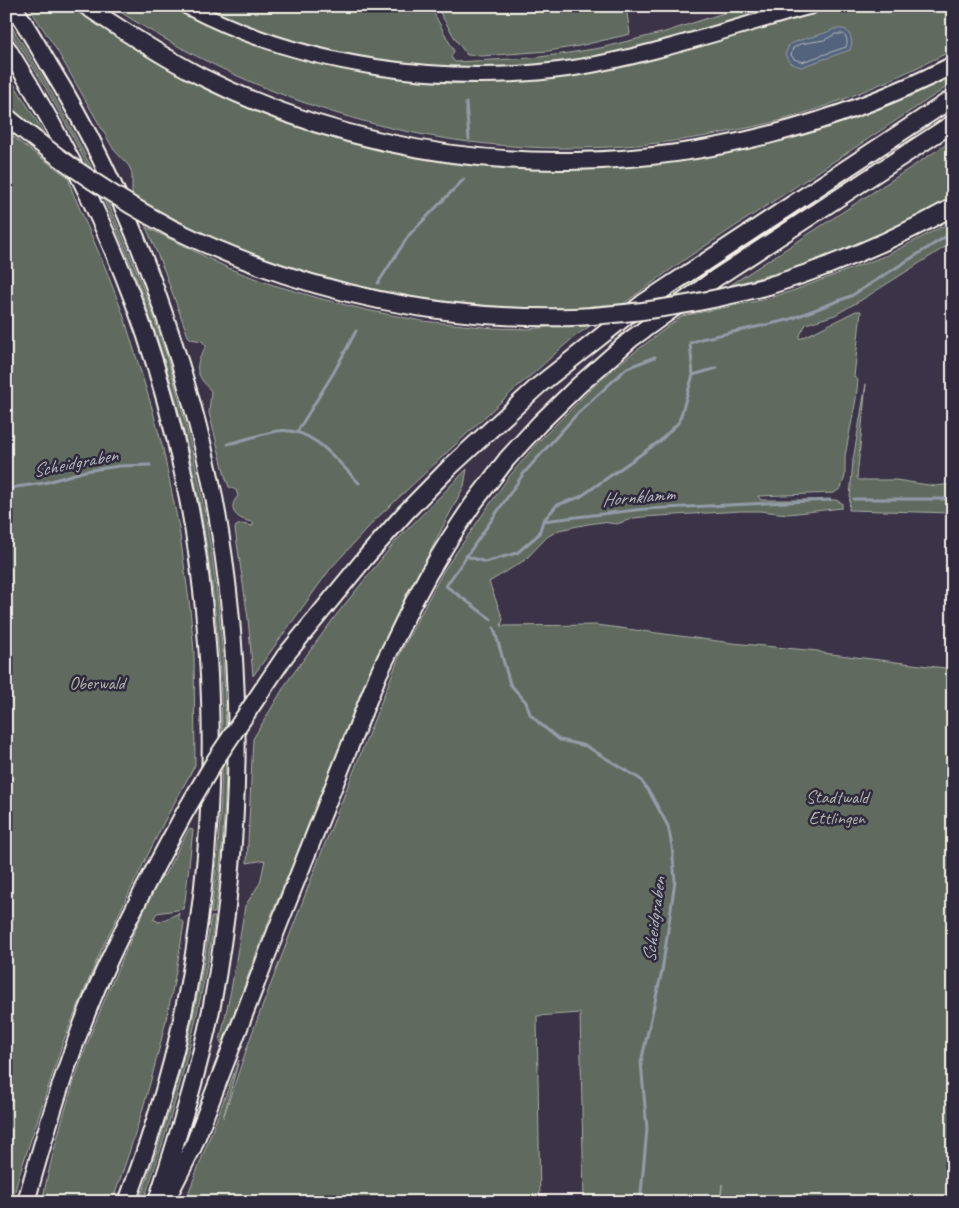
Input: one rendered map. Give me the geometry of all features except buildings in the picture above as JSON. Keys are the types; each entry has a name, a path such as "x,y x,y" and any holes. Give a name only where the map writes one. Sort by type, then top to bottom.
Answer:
{"highway":[{"path":"13,6 66,92 89,136 132,227 150,273 184,375 198,430 218,522 234,639 237,733 234,836 227,909 212,1007 184,1118 157,1202"},
{"path":"86,6 159,54 201,76 273,108 357,135 394,144 469,157 561,162 604,161 673,154 733,144 826,119 879,99 953,65"},
{"path":"6,46 47,117 93,204 128,288 151,354 177,449 194,537 203,600 212,744 206,862 201,909 176,1046 154,1122 127,1202"},
{"path":"26,1202 63,1077 110,958 146,885 185,812 226,744 286,656 366,556 406,512 484,434 538,386 643,303 953,98"},
{"path":"12,121 89,180 135,209 173,229 250,264 283,275 334,290 427,310 482,315 545,318 574,317 615,315 720,299 768,286 852,257 891,240 953,207"},
{"path":"165,1202 193,1147 378,675 425,580 448,540 473,504 507,459 540,423 631,339 716,278 953,123"}],"main road":[{"path":"186,6 260,38 326,58 428,73 482,75 552,71 629,57 812,6"}],"green space":[{"path":"28,6 73,6 141,53 193,82 233,100 323,133 414,156 505,168 596,169 686,160 776,141 865,112 953,74 953,83 684,260 623,304 590,306 590,308 544,308 453,303 363,288 276,264 207,235 132,195 132,173 129,166 114,150 55,47"},
{"path":"111,6 173,6 195,17 290,55 375,74 417,79 490,82 574,75 616,67 837,6 953,6 953,50 854,95 769,123 701,137 622,146 544,148 468,142 393,128 320,108 248,81 179,47"},
{"path":"199,6 430,6 454,51 451,57 455,62 531,58 600,48 665,32 745,6 788,6 677,39 621,53 564,63 517,68 471,69 424,66 332,51 242,24"},
{"path":"436,6 626,6 630,34 548,51 482,56 467,55"},
{"path":"6,18 57,103 102,190 140,280 171,372 195,465 213,561 223,659 226,777 223,836 215,913 211,913 221,798 220,682 210,565 188,451 157,338 116,229 66,124 6,25"},
{"path":"6,71 47,138 6,106"},
{"name":"Oberwald","path":"6,130 68,177 123,314 152,408 163,449 179,528 190,608 194,651 195,765 164,822 102,948 63,1042 12,1202 6,1202"},
{"path":"953,140 953,198 841,251 796,268 729,286"},
{"path":"848,177 851,180 675,297 667,298"},
{"name":"Stadtwald Ettlingen","path":"953,221 953,242 835,315 806,324 799,337 800,339 856,311 861,311 854,377 858,380 845,456 845,476 841,488 834,493 758,496 761,500 836,500 842,503 842,508 788,514 740,511 643,517 617,524 602,522 559,530 547,537 525,560 489,582 503,619 501,626 597,625 953,669 953,1202 721,1202 722,1184 720,1202 584,1202 580,1013 537,1016 540,1202 185,1202 239,1060 223,1118 251,1036 401,652 442,573 508,478 537,443 593,387 624,360 682,316 762,300 795,290 887,255"},
{"path":"146,227 228,268 267,283 366,310 422,321 494,328 528,329 558,326 590,326 518,386 376,519 331,568 253,676 248,618 235,529 236,526 241,524 253,526 253,522 239,517 233,510 234,501 238,496 236,490 229,487 226,479 209,413 211,391 201,379 198,369 199,359 206,346 202,341 191,339 188,336"},
{"path":"866,384 857,478 859,480 896,480 935,486 953,484 953,513 849,510 853,460"},
{"path":"467,469 464,486 408,591 372,666 270,917 222,1044 220,1041 231,990 245,906 260,883 265,860 247,863 253,739 287,682 337,614 395,542"},
{"path":"189,829 193,830 183,909 157,913 153,919 159,922 179,913 178,918 184,923 164,1029 146,1099 112,1202 42,1202 64,1113 94,1026 160,875 164,876"},
{"path":"211,917 215,917 209,954 186,1061 155,1167 143,1202 139,1202 173,1097 199,989"}],"water":[{"path":"834,29 845,29 851,39 850,50 801,67 790,63 785,55 789,45"}],"waterway":[{"path":"466,103 469,139"},
{"path":"378,283 409,235 464,179"},
{"path":"693,375 690,343 788,320 851,296 953,232"},
{"path":"297,432 334,372 356,331"},
{"path":"491,619 446,586 524,473 577,414 627,368 655,357"},
{"path":"543,521 557,505 580,497 660,441 679,422 693,375 717,368"},
{"name":"Scheidgraben","path":"228,444 277,431 290,431 302,434 313,439 323,447 359,483"},
{"name":"Scheidgraben","path":"6,492 16,487 44,483 85,471 119,466 150,465"},
{"name":"Hornklamm","path":"854,499 953,499"},
{"name":"Hornklamm","path":"466,556 485,562 517,553 539,534 543,521 644,509 830,500"},
{"name":"Scheidgraben","path":"494,628 510,684 526,702 530,714 560,740 586,746 640,779 668,826 675,881 662,971 641,1062 647,1129 641,1193 642,1202"}]}
